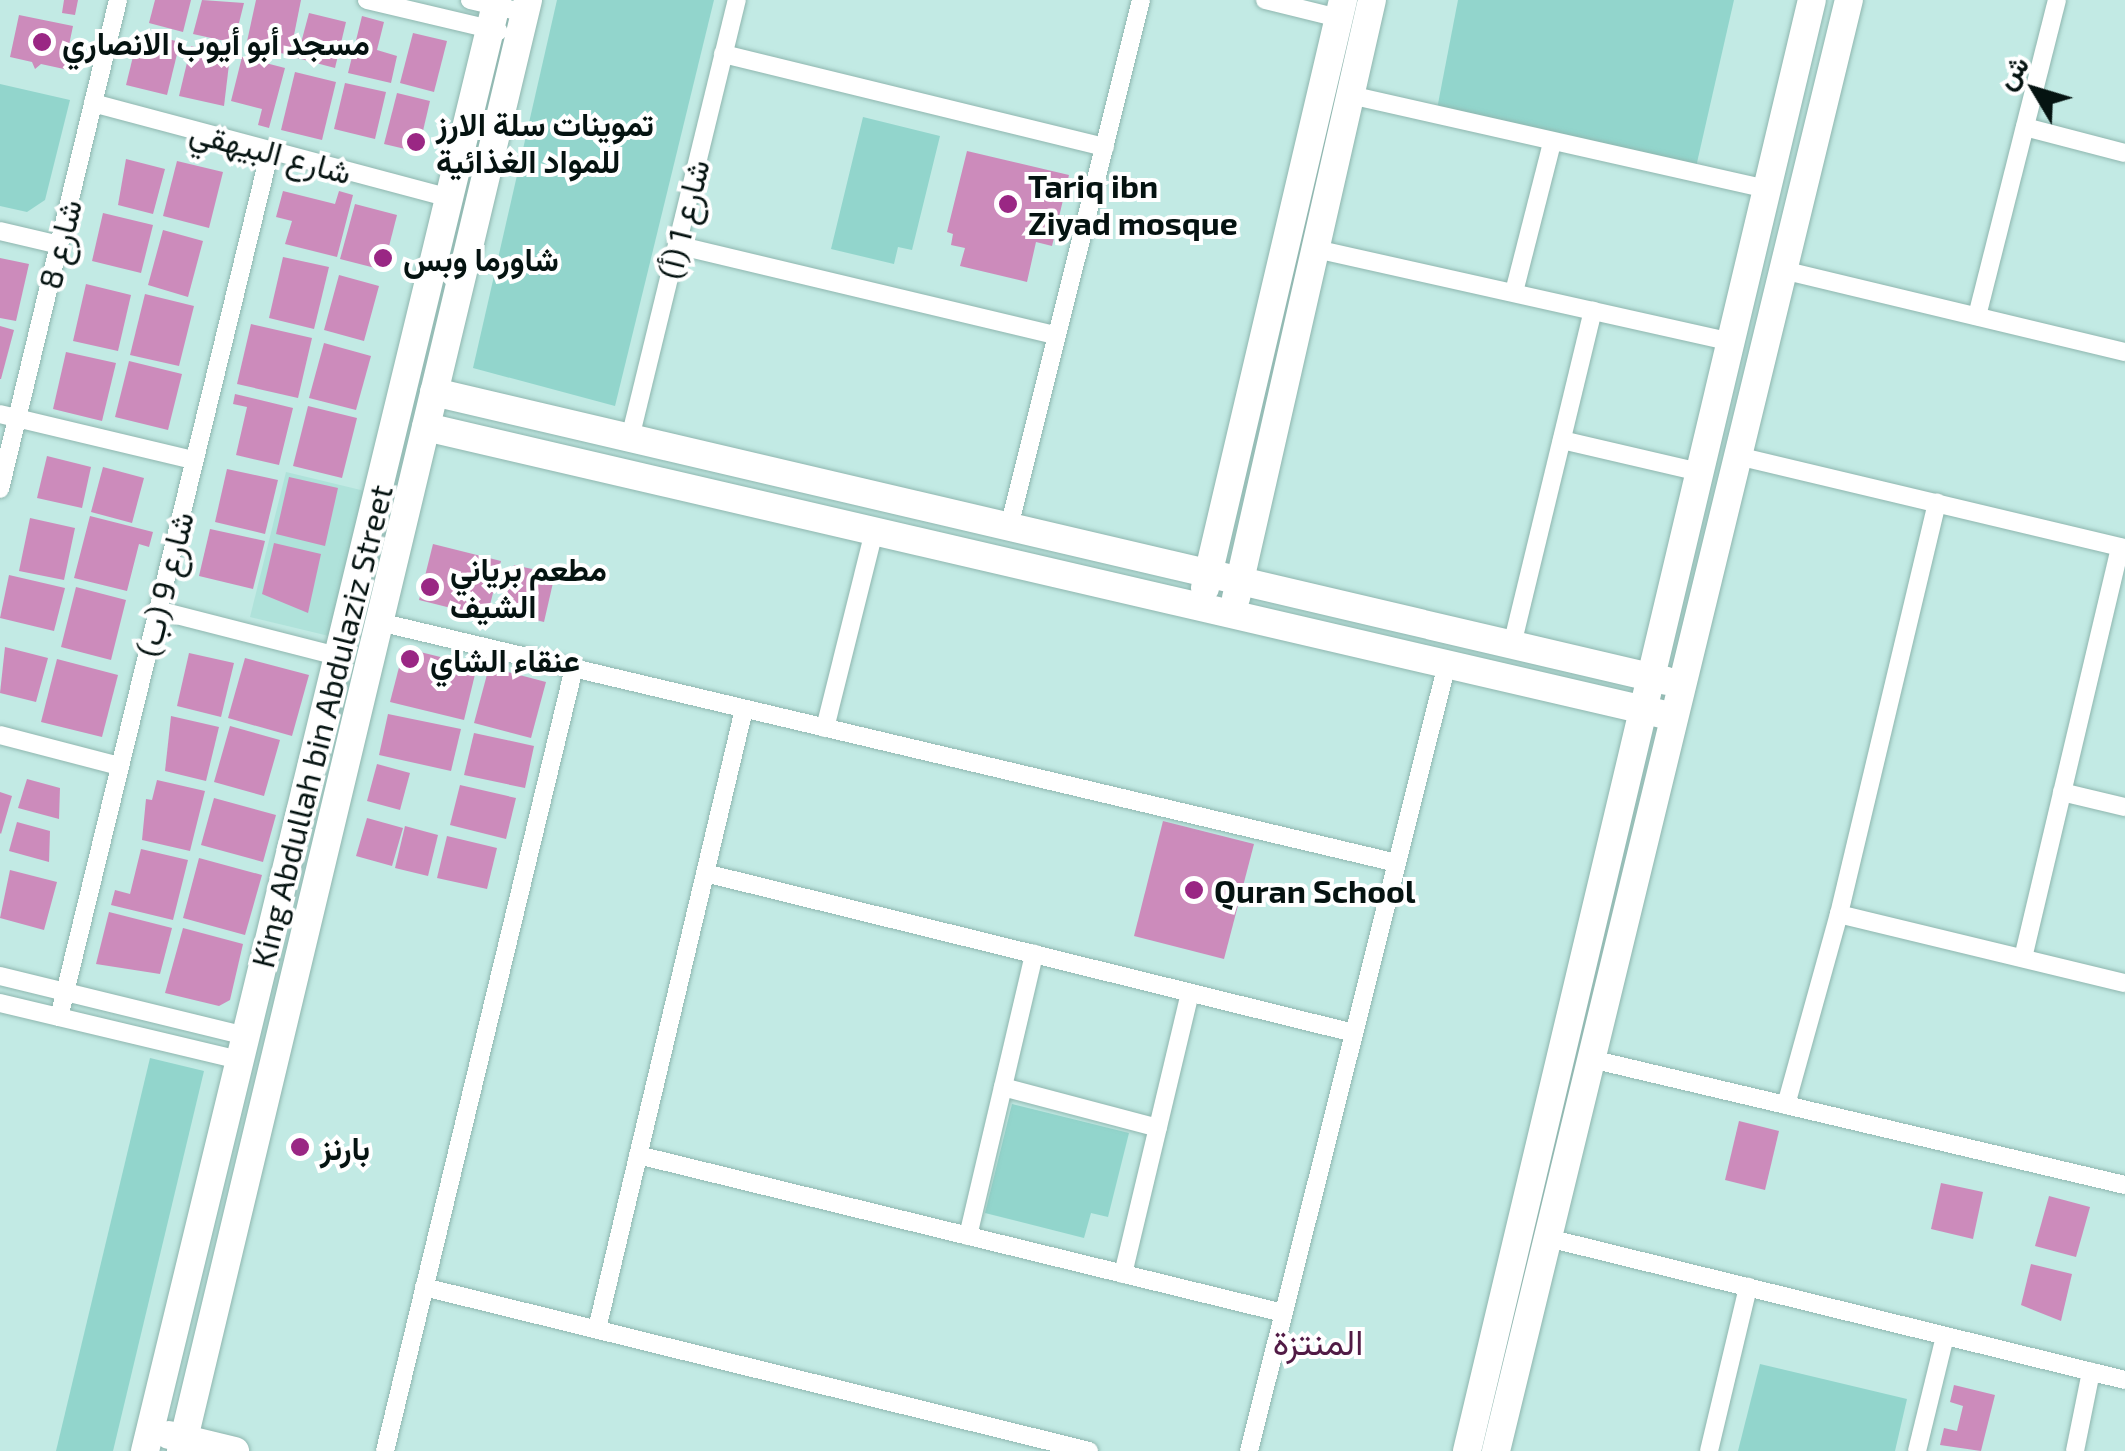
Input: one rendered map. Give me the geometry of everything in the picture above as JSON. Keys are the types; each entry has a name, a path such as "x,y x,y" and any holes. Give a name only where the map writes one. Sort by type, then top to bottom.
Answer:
{"main road":[{"path":"1232,614 1320,250 1372,0"},
{"path":"1466,1451 1764,188 1812,0"},
{"path":"1496,1451 1849,0"},
{"name":"King Abdullah bin Abdulaziz Street","path":"148,1441 449,198 488,9"},
{"path":"1201,607 1341,9"},
{"name":"King Abdullah bin Abdulaziz Street","path":"182,1445 524,16"},
{"path":"434,392 1683,684"},
{"path":"426,427 1675,717"},
{"path":"148,1441 235,1451"}],"street":[{"name":"شارع 8","path":"0,489 9,416 58,245 118,0"},
{"path":"367,0 488,9 524,16"},
{"name":"شارع 1 (أ)","path":"630,438 737,0"},
{"path":"1009,526 1141,0"},
{"path":"1265,0 1341,9"},
{"path":"1976,316 2057,0"},
{"path":"724,54 1105,146"},
{"path":"1350,95 1764,188"},
{"name":"شارع البيهقي","path":"93,103 449,198"},
{"path":"2025,127 2125,153"},
{"path":"1514,292 1552,143"},
{"name":"شارع 9 (ب)","path":"59,1017 270,151"},
{"path":"0,231 58,245"},
{"path":"677,245 1056,335"},
{"path":"1320,250 1730,342"},
{"path":"1783,270 2125,352"},
{"path":"1512,645 1593,312"},
{"path":"9,416 193,460"},
{"path":"1562,440 1700,472"},
{"path":"1738,456 2122,548 2023,958"},
{"path":"1786,1105 1840,914 1937,502"},
{"path":"825,728 874,531"},
{"path":"158,610 338,656"},
{"path":"379,622 1397,863"},
{"path":"1248,1451 1447,664"},
{"path":"384,1451 574,668"},
{"path":"597,1328 744,708"},
{"path":"0,735 119,766"},
{"path":"2062,792 2125,807"},
{"path":"705,873 1354,1033"},
{"path":"1840,914 2125,983"},
{"path":"968,1236 1034,954"},
{"path":"0,976 243,1048"},
{"path":"1122,1274 1190,992"},
{"path":"0,1003 59,1017 243,1048"},
{"path":"1592,1059 2125,1185"},
{"path":"1003,1087 1158,1128"},
{"path":"638,1155 1283,1313"},
{"path":"1548,1238 2125,1380"},
{"path":"424,1287 1089,1451"},
{"path":"1709,1451 1748,1288"},
{"path":"1917,1451 1945,1336"},
{"path":"2075,1451 2091,1372"}],"shaded area":[{"path":"557,0 714,0 615,406 473,368"},
{"path":"1458,0 1734,0 1696,167 1437,109"},
{"path":"0,84 70,100 45,200 27,212 0,206"},
{"path":"863,117 940,136 912,250 898,247 894,264 831,249"},
{"path":"286,472 365,491 329,636 250,617"},
{"path":"150,1058 204,1071 113,1451 56,1451"},
{"path":"1012,1104 1129,1133 1108,1217 1091,1213 1084,1238 985,1213"},
{"path":"1760,1364 1907,1399 1895,1451 1738,1451"}],"building":[{"path":"64,0 78,0 75,15 62,13"},
{"path":"155,0 191,0 183,32 149,23"},
{"path":"202,0 244,3 234,43 193,34"},
{"path":"256,0 301,0 290,55 246,46"},
{"path":"309,13 346,22 335,68 297,58"},
{"name":"مسجد أبو أيوب الانصاري","path":"19,15 73,26 64,69 41,64 35,69 32,62 10,57"},
{"path":"362,16 384,22 377,50 397,56 391,83 348,73"},
{"path":"139,32 180,42 167,95 126,85"},
{"path":"413,33 447,41 434,92 400,83"},
{"path":"191,46 230,56 224,106 179,96"},
{"path":"242,57 285,68 269,128 258,125 262,109 231,101"},
{"path":"295,72 336,82 322,140 281,130"},
{"path":"345,83 386,92 375,139 334,129"},
{"path":"397,93 430,101 418,152 384,144"},
{"name":"Tariq ibn Ziyad mosque","path":"967,151 1069,175 1052,246 1036,242 1027,282 960,266 965,248 951,245 953,234 947,232"},
{"path":"126,159 165,169 153,214 118,205"},
{"path":"177,161 223,172 209,228 163,216"},
{"path":"283,191 335,204 339,191 353,195 337,257 285,244 292,221 276,217"},
{"path":"355,204 397,215 383,270 340,259"},
{"path":"103,213 153,225 141,273 92,261"},
{"path":"163,230 203,241 188,297 148,285"},
{"path":"283,257 329,267 314,329 269,318"},
{"path":"0,258 29,264 16,321 0,318"},
{"path":"339,275 379,286 364,341 324,330"},
{"path":"86,284 131,295 118,351 73,341"},
{"path":"145,294 194,306 179,366 130,355"},
{"path":"251,324 312,338 298,398 237,384"},
{"path":"0,326 14,330 1,379 0,379"},
{"path":"324,343 371,356 356,410 309,398"},
{"path":"66,352 116,363 102,421 53,409"},
{"path":"129,361 182,374 168,430 115,417"},
{"path":"235,394 293,408 279,465 236,455 247,407 233,404"},
{"path":"308,406 357,418 342,478 293,466"},
{"path":"47,456 91,467 82,508 37,498"},
{"path":"103,467 144,478 132,523 91,512"},
{"path":"227,469 278,480 265,534 215,522"},
{"path":"289,477 338,488 325,546 276,534"},
{"path":"90,516 153,532 149,547 139,544 127,591 74,578"},
{"path":"30,518 75,528 64,580 19,571"},
{"path":"210,529 265,541 253,589 199,576"},
{"path":"274,543 321,554 308,613 262,594"},
{"path":"433,544 501,561 487,617 419,600"},
{"path":"514,565 555,574 544,622 503,612"},
{"path":"9,575 65,588 54,631 0,618"},
{"path":"76,587 126,600 111,660 61,647"},
{"path":"5,647 48,658 36,702 0,693"},
{"path":"404,648 477,666 464,720 390,702"},
{"path":"189,653 234,663 221,717 177,706"},
{"path":"245,658 309,675 292,736 228,718"},
{"path":"57,659 118,675 102,737 41,722"},
{"path":"489,667 546,682 531,738 474,723"},
{"path":"388,714 461,729 451,771 379,755"},
{"path":"171,716 219,727 206,781 165,771"},
{"path":"230,726 280,740 264,796 214,782"},
{"path":"474,733 534,746 525,788 464,775"},
{"path":"377,764 410,773 400,810 367,801"},
{"path":"27,779 60,788 59,819 18,808"},
{"path":"157,780 205,791 190,851 142,840 146,799 152,800"},
{"path":"460,785 516,798 506,839 450,825"},
{"path":"0,792 12,796 1,834 0,833"},
{"path":"214,798 276,815 263,862 201,845"},
{"path":"367,818 403,828 392,866 356,856"},
{"name":"Quran School","path":"1163,821 1254,844 1224,959 1134,936"},
{"path":"17,822 50,831 49,862 9,851"},
{"path":"405,826 438,835 428,876 395,868"},
{"path":"447,836 497,848 487,889 437,878"},
{"path":"141,849 188,860 173,920 111,905 115,890 130,894"},
{"path":"199,858 262,875 245,935 183,918"},
{"path":"10,870 57,882 44,930 0,918"},
{"path":"109,912 172,928 160,974 96,964"},
{"path":"183,928 243,944 230,1000 219,1006 165,993"},
{"path":"1739,1121 1779,1131 1765,1190 1725,1180"},
{"path":"1941,1183 1983,1192 1973,1239 1931,1229"},
{"path":"2049,1196 2090,1207 2076,1257 2035,1246"},
{"path":"2031,1264 2072,1274 2061,1321 2021,1305"},
{"path":"1954,1385 1995,1395 1981,1451 1940,1445 1944,1428 1957,1431 1963,1406 1950,1402"}],"place":[{"name":"مسجد أبو أيوب الانصاري","path":"42,42"},
{"name":"تموينات سلة الارز للمواد الغذائية","path":"416,142"},
{"name":"Tariq ibn Ziyad mosque","path":"1008,204"},
{"name":"شاورما وبس","path":"383,258"},
{"name":"مطعم برياني الشيف","path":"430,587"},
{"name":"عنقاء الشاي","path":"410,659"},
{"name":"Quran School","path":"1194,890"},
{"name":"بارنز","path":"300,1147"}],"district":[{"name":"المنتزة","path":"1318,1341"}]}
